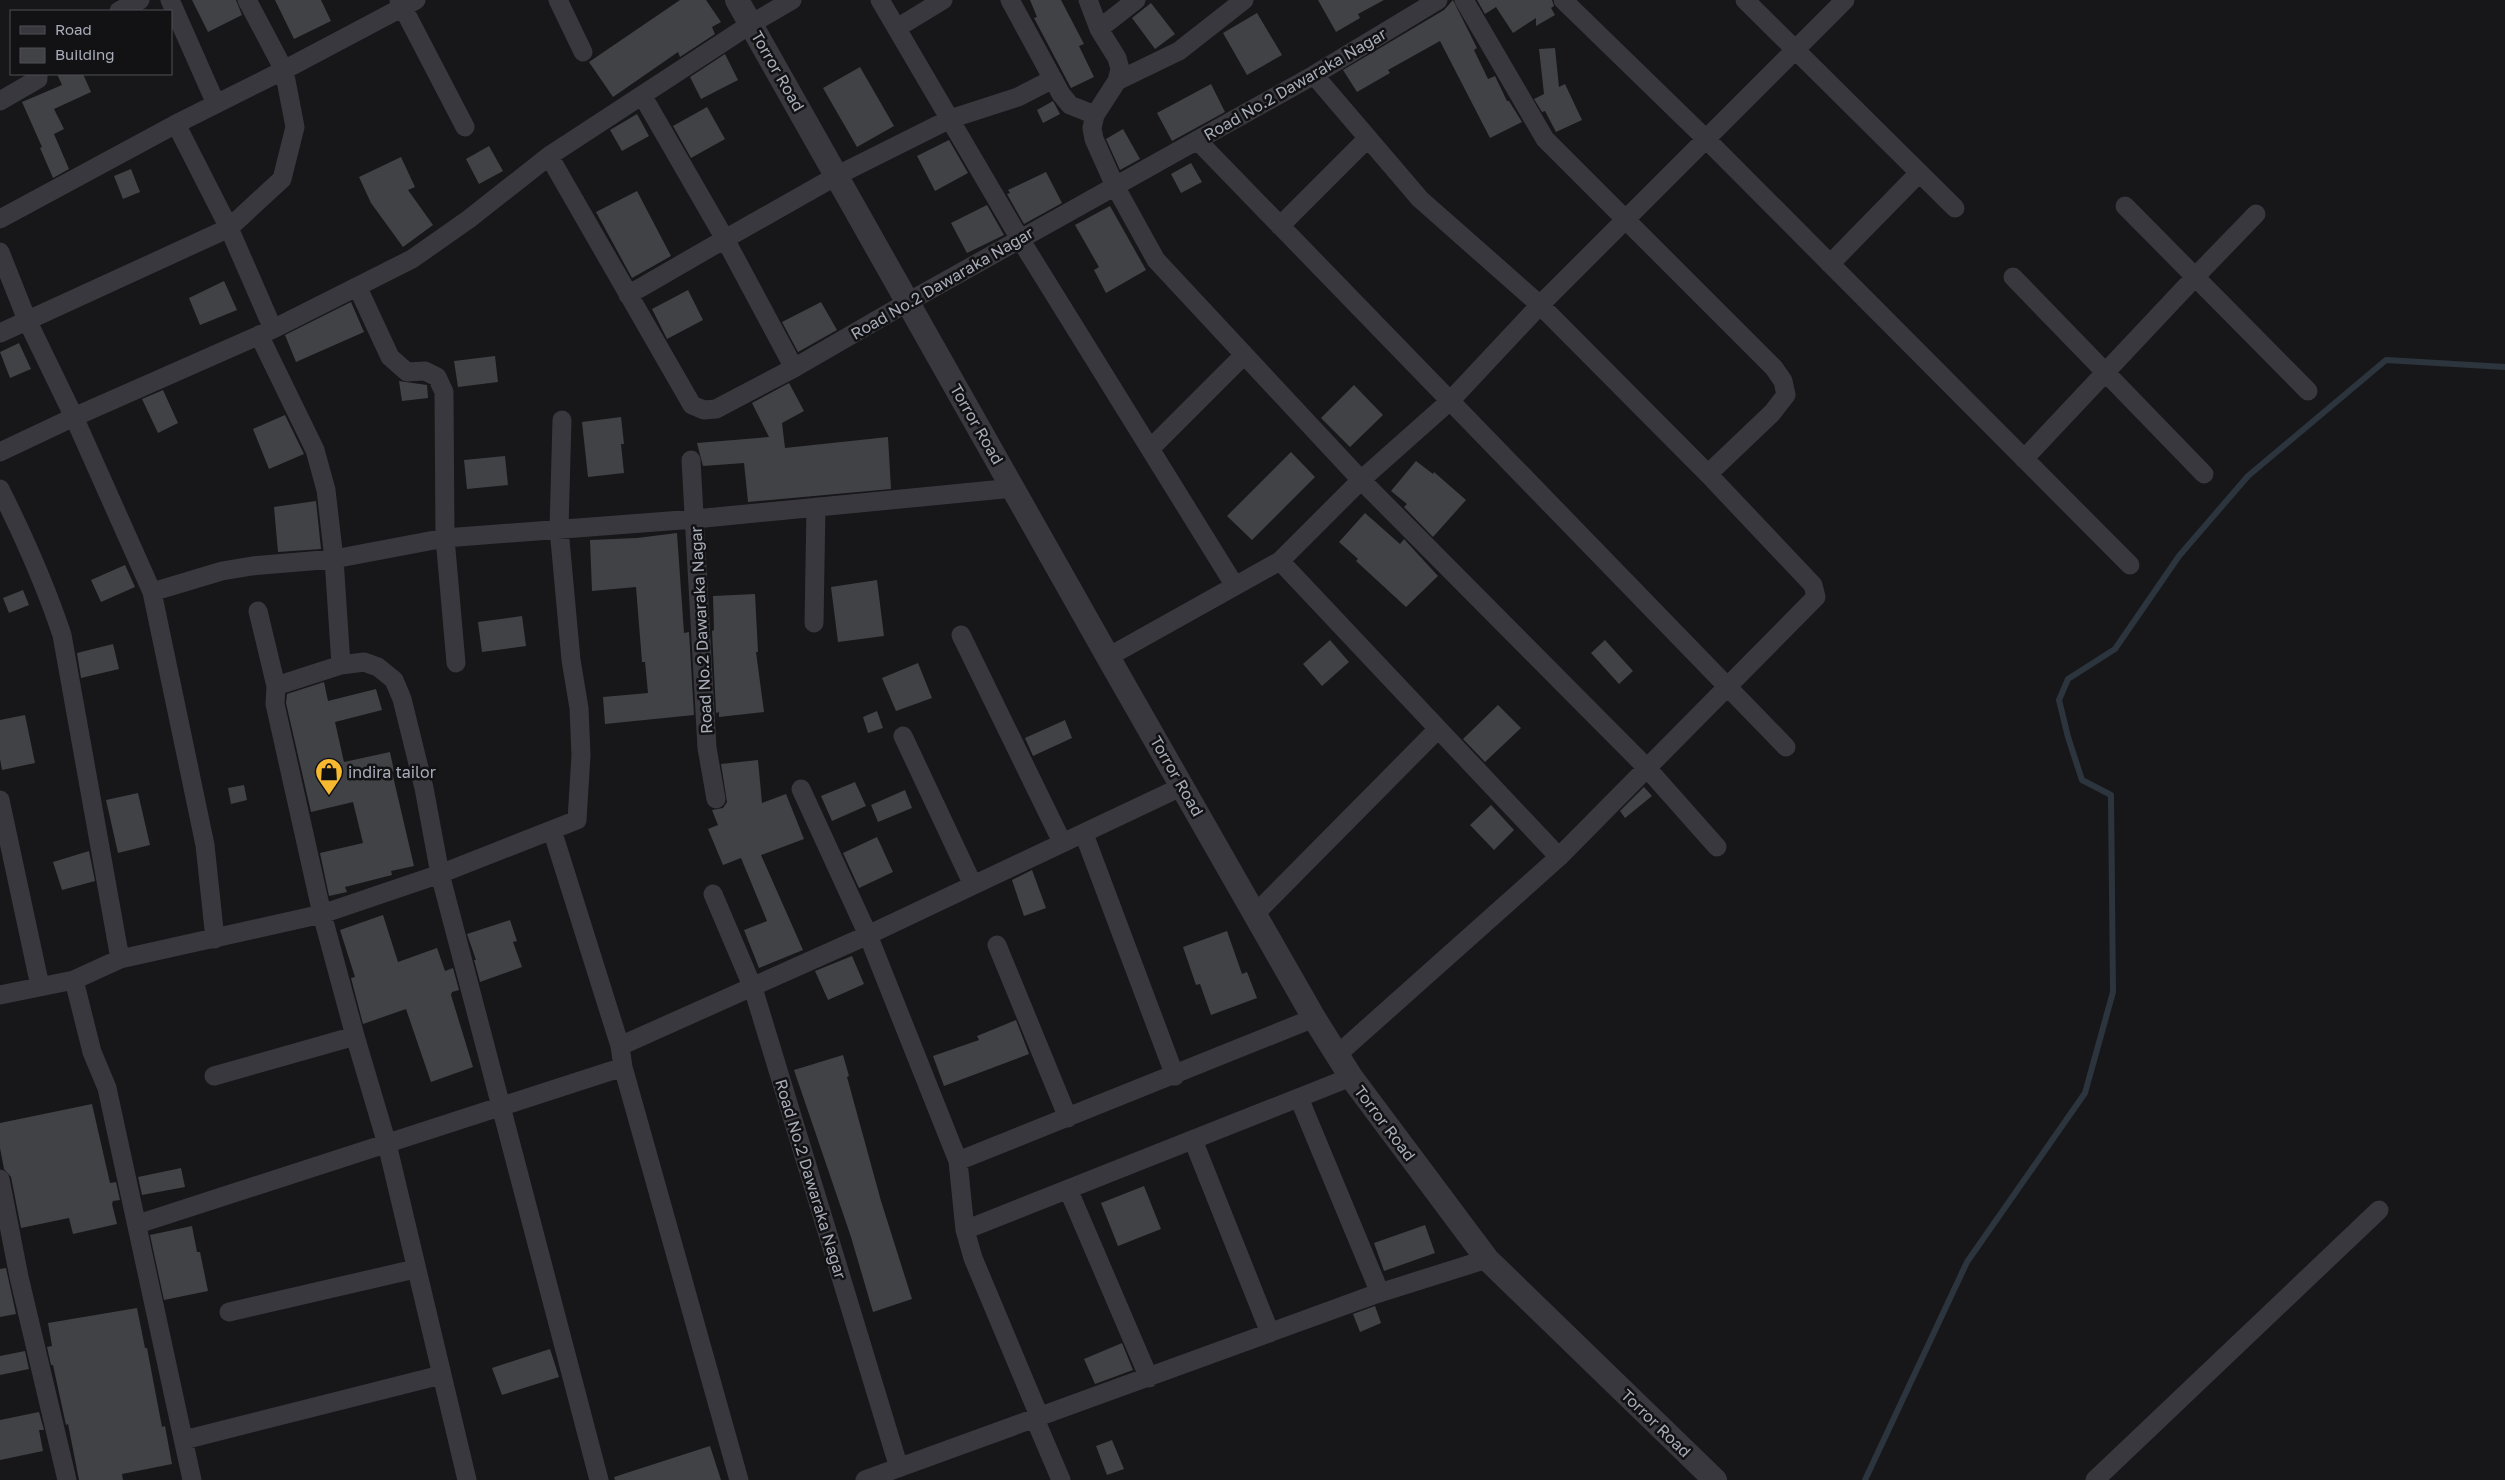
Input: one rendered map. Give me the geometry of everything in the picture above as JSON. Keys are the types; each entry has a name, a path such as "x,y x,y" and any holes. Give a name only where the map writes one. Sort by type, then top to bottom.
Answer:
{"street":[{"path":"120,10 140,0"},
{"path":"170,0 216,104"},
{"path":"0,333 229,228 282,179 295,127 284,70 247,0"},
{"path":"558,0 583,52"},
{"name":"Torror Road","path":"737,0 838,175 1108,657 1314,1018 1351,1077 1487,1259 1715,1480"},
{"path":"0,452 266,332 358,288 412,259 469,219 549,156 751,24 792,0"},
{"path":"880,0 1020,239 1235,586"},
{"path":"896,28 943,0"},
{"path":"1010,0 1061,94 1070,105 1096,115"},
{"path":"1088,0 1099,29 1117,58 1120,69 1117,81 1096,115 1092,128 1094,139 1115,186 1156,260 1361,480 1646,767 1717,847"},
{"path":"1099,29 1136,0"},
{"path":"1117,81 1179,51 1244,0"},
{"name":"Road No.2 Dawaraka Nagar","path":"549,156 692,405 704,410 716,409 794,368 908,302 1314,75 1438,0"},
{"path":"1464,0 1546,139 1774,368 1783,381 1786,395 1772,412 1708,474"},
{"path":"1563,0 1706,139 2130,565"},
{"path":"1745,0 1955,208"},
{"path":"1108,657 1280,561 1361,480 1451,400 1540,305 1628,220 1795,49 1846,0"},
{"path":"0,219 176,124 284,70 406,2 465,127"},
{"path":"0,101 38,79 38,75"},
{"path":"1314,75 1420,199 1540,305 1708,474 1813,585 1816,591 1813,603 1727,686 1559,857 1337,1055"},
{"path":"628,294 838,175 950,120 1018,96 1052,79"},
{"path":"642,96 794,368"},
{"path":"176,124 229,228 266,332 315,450 326,490 334,559 341,665"},
{"path":"1280,226 1368,138"},
{"path":"1197,140 1786,747"},
{"path":"1830,264 1920,173"},
{"path":"2125,206 2308,391"},
{"path":"2024,459 2256,214"},
{"path":"0,252 27,320 74,417 152,592 205,844 215,939"},
{"path":"2013,277 2204,474"},
{"path":"358,288 390,356 407,372 425,371 438,377 441,382 445,412 445,538 456,663"},
{"path":"1151,448 1244,355"},
{"path":"0,995 74,980 120,959 322,914 440,874 577,820 581,755 579,708 571,660 559,529 562,420"},
{"name":"Road No.2 Dawaraka Nagar","path":"691,460 707,748 716,799"},
{"path":"152,592 222,571 252,566 334,559 445,538 695,519 1014,488"},
{"path":"0,489 31,552 48,593 62,635 120,959"},
{"path":"814,622 816,507"},
{"path":"1280,561 1559,857"},
{"path":"258,611 276,686 275,704 322,914 387,1144 415,1269 467,1480"},
{"path":"962,635 1062,842"},
{"path":"276,686 341,665 364,662 378,667 394,680 402,699 424,788 440,874 600,1480"},
{"path":"1255,914 1438,729"},
{"path":"903,736 973,886"},
{"path":"620,1046 868,935 1183,786"},
{"path":"801,789 868,935 958,1161 965,1230 973,1258 1061,1480"},
{"path":"0,800 40,986"},
{"path":"552,830 620,1046 623,1068 739,1480"},
{"path":"1084,834 1175,1076"},
{"name":"Road No.2 Dawaraka Nagar","path":"713,894 753,988 899,1468"},
{"path":"997,945 1068,1118"},
{"path":"74,980 92,1052 106,1088 138,1224 192,1480"},
{"path":"958,1161 1175,1076 1314,1018"},
{"path":"214,1076 355,1036"},
{"path":"138,1224 623,1068"},
{"path":"965,1230 1351,1077"},
{"path":"1299,1098 1380,1293"},
{"path":"1193,1140 1270,1333"},
{"path":"0,1179 19,1277 67,1480"},
{"path":"1068,1189 1149,1378"},
{"path":"2095,1480 2379,1210"},
{"path":"868,1480 1380,1293 1487,1259"},
{"path":"229,1312 415,1269"},
{"path":"184,1440 441,1375"}],"building":[{"path":"192,0 236,0 242,15 208,32"},
{"path":"275,0 321,0 331,21 294,39"},
{"path":"680,0 706,0 721,22 712,27 715,34 680,57 678,52 613,97 589,62"},
{"path":"1030,0 1061,0 1084,44 1079,46 1094,77 1071,88 1034,18 1037,17"},
{"path":"1318,0 1384,0 1358,14 1360,18 1336,32"},
{"path":"1453,0 1477,48 1474,50 1488,79 1495,76 1507,101 1509,101 1522,122 1490,138 1440,41 1388,70 1390,73 1357,92 1343,70 1444,10"},
{"path":"1477,0 1552,0 1554,6 1551,8 1555,15 1536,26 1536,18 1513,33 1496,7 1485,14"},
{"path":"1151,3 1175,34 1155,49 1132,18"},
{"path":"1257,13 1282,55 1247,75 1223,33"},
{"path":"1555,48 1559,87 1565,84 1582,120 1556,132 1545,111 1542,112 1534,99 1544,94 1539,49"},
{"path":"725,54 738,80 701,99 690,77"},
{"path":"860,67 894,126 857,147 823,88"},
{"path":"57,75 83,75 91,92 54,109 64,129 54,134 69,169 53,178 40,148 42,147 22,102 62,85"},
{"path":"1211,84 1225,112 1172,141 1157,113"},
{"path":"1053,101 1060,114 1043,123 1037,110"},
{"path":"707,107 725,139 691,158 673,126"},
{"path":"637,114 649,136 622,151 610,130"},
{"path":"1123,129 1140,159 1120,170 1106,139"},
{"path":"949,140 968,173 935,191 917,156"},
{"path":"489,146 503,171 479,184 466,159"},
{"path":"401,157 415,187 408,190 433,225 403,247 371,203 359,177"},
{"path":"1191,163 1202,182 1181,193 1171,174"},
{"path":"131,169 140,192 123,199 114,176"},
{"path":"1046,172 1062,203 1024,224 1007,194 1010,193 1008,190"},
{"path":"637,191 671,256 632,278 596,212"},
{"path":"987,205 1004,235 967,253 951,223"},
{"path":"1110,206 1146,270 1106,293 1094,270 1099,267 1075,225"},
{"path":"224,281 237,310 200,325 189,298"},
{"path":"688,290 703,320 667,339 652,309"},
{"path":"351,302 364,332 296,362 285,335"},
{"path":"821,302 837,330 798,352 782,322"},
{"path":"19,343 31,369 10,378 0,352"},
{"path":"495,356 498,382 458,387 454,361"},
{"path":"399,381 427,385 428,398 402,401"},
{"path":"789,383 804,411 782,423 785,448 888,437 891,489 748,502 744,463 703,466 697,443 769,437 752,403"},
{"path":"1354,385 1383,415 1350,447 1321,418"},
{"path":"163,390 178,423 158,433 142,399"},
{"path":"285,415 304,454 269,469 253,429"},
{"path":"621,417 624,444 621,444 624,473 588,477 582,422"},
{"path":"1291,452 1315,477 1252,540 1227,516"},
{"path":"505,456 508,485 467,489 464,460"},
{"path":"1416,461 1433,474 1434,472 1466,500 1433,537 1404,507 1407,504 1391,491"},
{"path":"316,501 321,549 278,552 274,507"},
{"path":"1365,513 1400,544 1404,539 1438,576 1406,607 1356,561 1358,559 1339,542"},
{"path":"677,533 684,633 689,632 694,715 605,724 603,697 648,693 645,662 642,662 636,587 592,591 590,540 637,538"},
{"path":"125,565 135,587 101,602 91,580"},
{"path":"877,580 884,636 838,642 831,587"},
{"path":"23,590 29,605 9,613 3,598"},
{"path":"755,594 758,652 756,652 764,712 719,717 719,712 716,713 712,631 714,630 713,596"},
{"path":"522,616 526,646 482,652 478,622"},
{"path":"1330,640 1349,662 1322,686 1303,664"},
{"path":"1605,640 1633,671 1619,684 1591,653"},
{"path":"113,644 119,669 81,678 77,653"},
{"path":"918,663 932,698 896,711 882,678"},
{"path":"324,682 328,701 376,689 382,710 335,722 344,762 390,752 394,771 392,772 414,866 391,871 392,875 345,887 347,892 329,896 320,853 363,843 353,802 311,812 286,703 287,694"},
{"path":"1498,705 1521,728 1485,762 1463,739"},
{"path":"877,711 883,728 868,733 863,717"},
{"path":"25,715 35,763 2,770 0,759 0,720"},
{"path":"1065,720 1072,738 1033,756 1025,738"},
{"path":"758,760 762,803 786,794 804,839 761,855 803,950 759,968 744,930 767,921 741,858 723,865 708,829 718,825 712,810 723,808 727,802 721,764"},
{"path":"855,782 866,806 832,821 821,796"},
{"path":"244,785 247,800 231,804 228,788"},
{"path":"1644,787 1652,796 1625,818 1620,811"},
{"path":"905,790 912,808 878,822 871,805"},
{"path":"138,793 150,845 118,853 106,800"},
{"path":"1491,805 1514,830 1494,850 1470,825"},
{"path":"877,837 893,872 859,888 843,853"},
{"path":"89,851 95,881 62,890 53,862"},
{"path":"1032,870 1046,908 1024,916 1012,880"},
{"path":"383,915 398,962 437,948 445,971 453,968 459,990 452,992 451,995 473,1067 431,1082 406,1009 363,1024 351,978 355,977 340,930"},
{"path":"510,920 517,941 513,942 522,967 480,982 474,960 476,960 467,934"},
{"path":"1227,931 1242,974 1247,972 1257,998 1211,1015 1200,984 1196,985 1183,947"},
{"path":"852,956 864,984 828,1000 815,971"},
{"path":"1016,1020 1029,1054 944,1086 933,1056 979,1040 977,1036"},
{"path":"843,1055 849,1076 847,1077 881,1201 912,1299 873,1312 851,1237 794,1070"},
{"path":"92,1104 110,1183 116,1182 120,1200 113,1201 112,1204 117,1224 73,1234 69,1218 21,1228 11,1177 4,1169 0,1148 0,1123"},
{"path":"181,1168 185,1187 142,1195 138,1177"},
{"path":"1144,1186 1161,1229 1118,1246 1101,1203"},
{"path":"1425,1225 1435,1253 1384,1271 1374,1243"},
{"path":"192,1226 197,1252 200,1252 208,1291 164,1300 150,1235"},
{"path":"6,1268 16,1314 0,1317 0,1269"},
{"path":"1375,1306 1381,1323 1360,1332 1353,1314"},
{"path":"137,1308 145,1348 147,1348 162,1427 165,1426 172,1464 122,1474 123,1480 79,1480 68,1424 66,1425 53,1365 51,1365 47,1347 52,1346 48,1323"},
{"path":"1122,1343 1133,1370 1095,1384 1084,1359"},
{"path":"550,1349 559,1377 502,1395 492,1368"},
{"path":"25,1351 29,1369 0,1375 0,1356"},
{"path":"39,1412 44,1430 39,1430 43,1451 0,1460 0,1420"},
{"path":"1112,1440 1124,1469 1107,1475 1096,1446"},
{"path":"710,1446 721,1480 615,1480 614,1477"}],"waterway":[{"path":"1865,1480 1967,1262 2085,1093 2113,992 2111,795 2082,780 2068,737 2059,700 2068,679 2115,649 2179,556 2248,476 2386,360 2505,367"}],"place":[{"name":"indira tailor","path":"329,796"}]}
